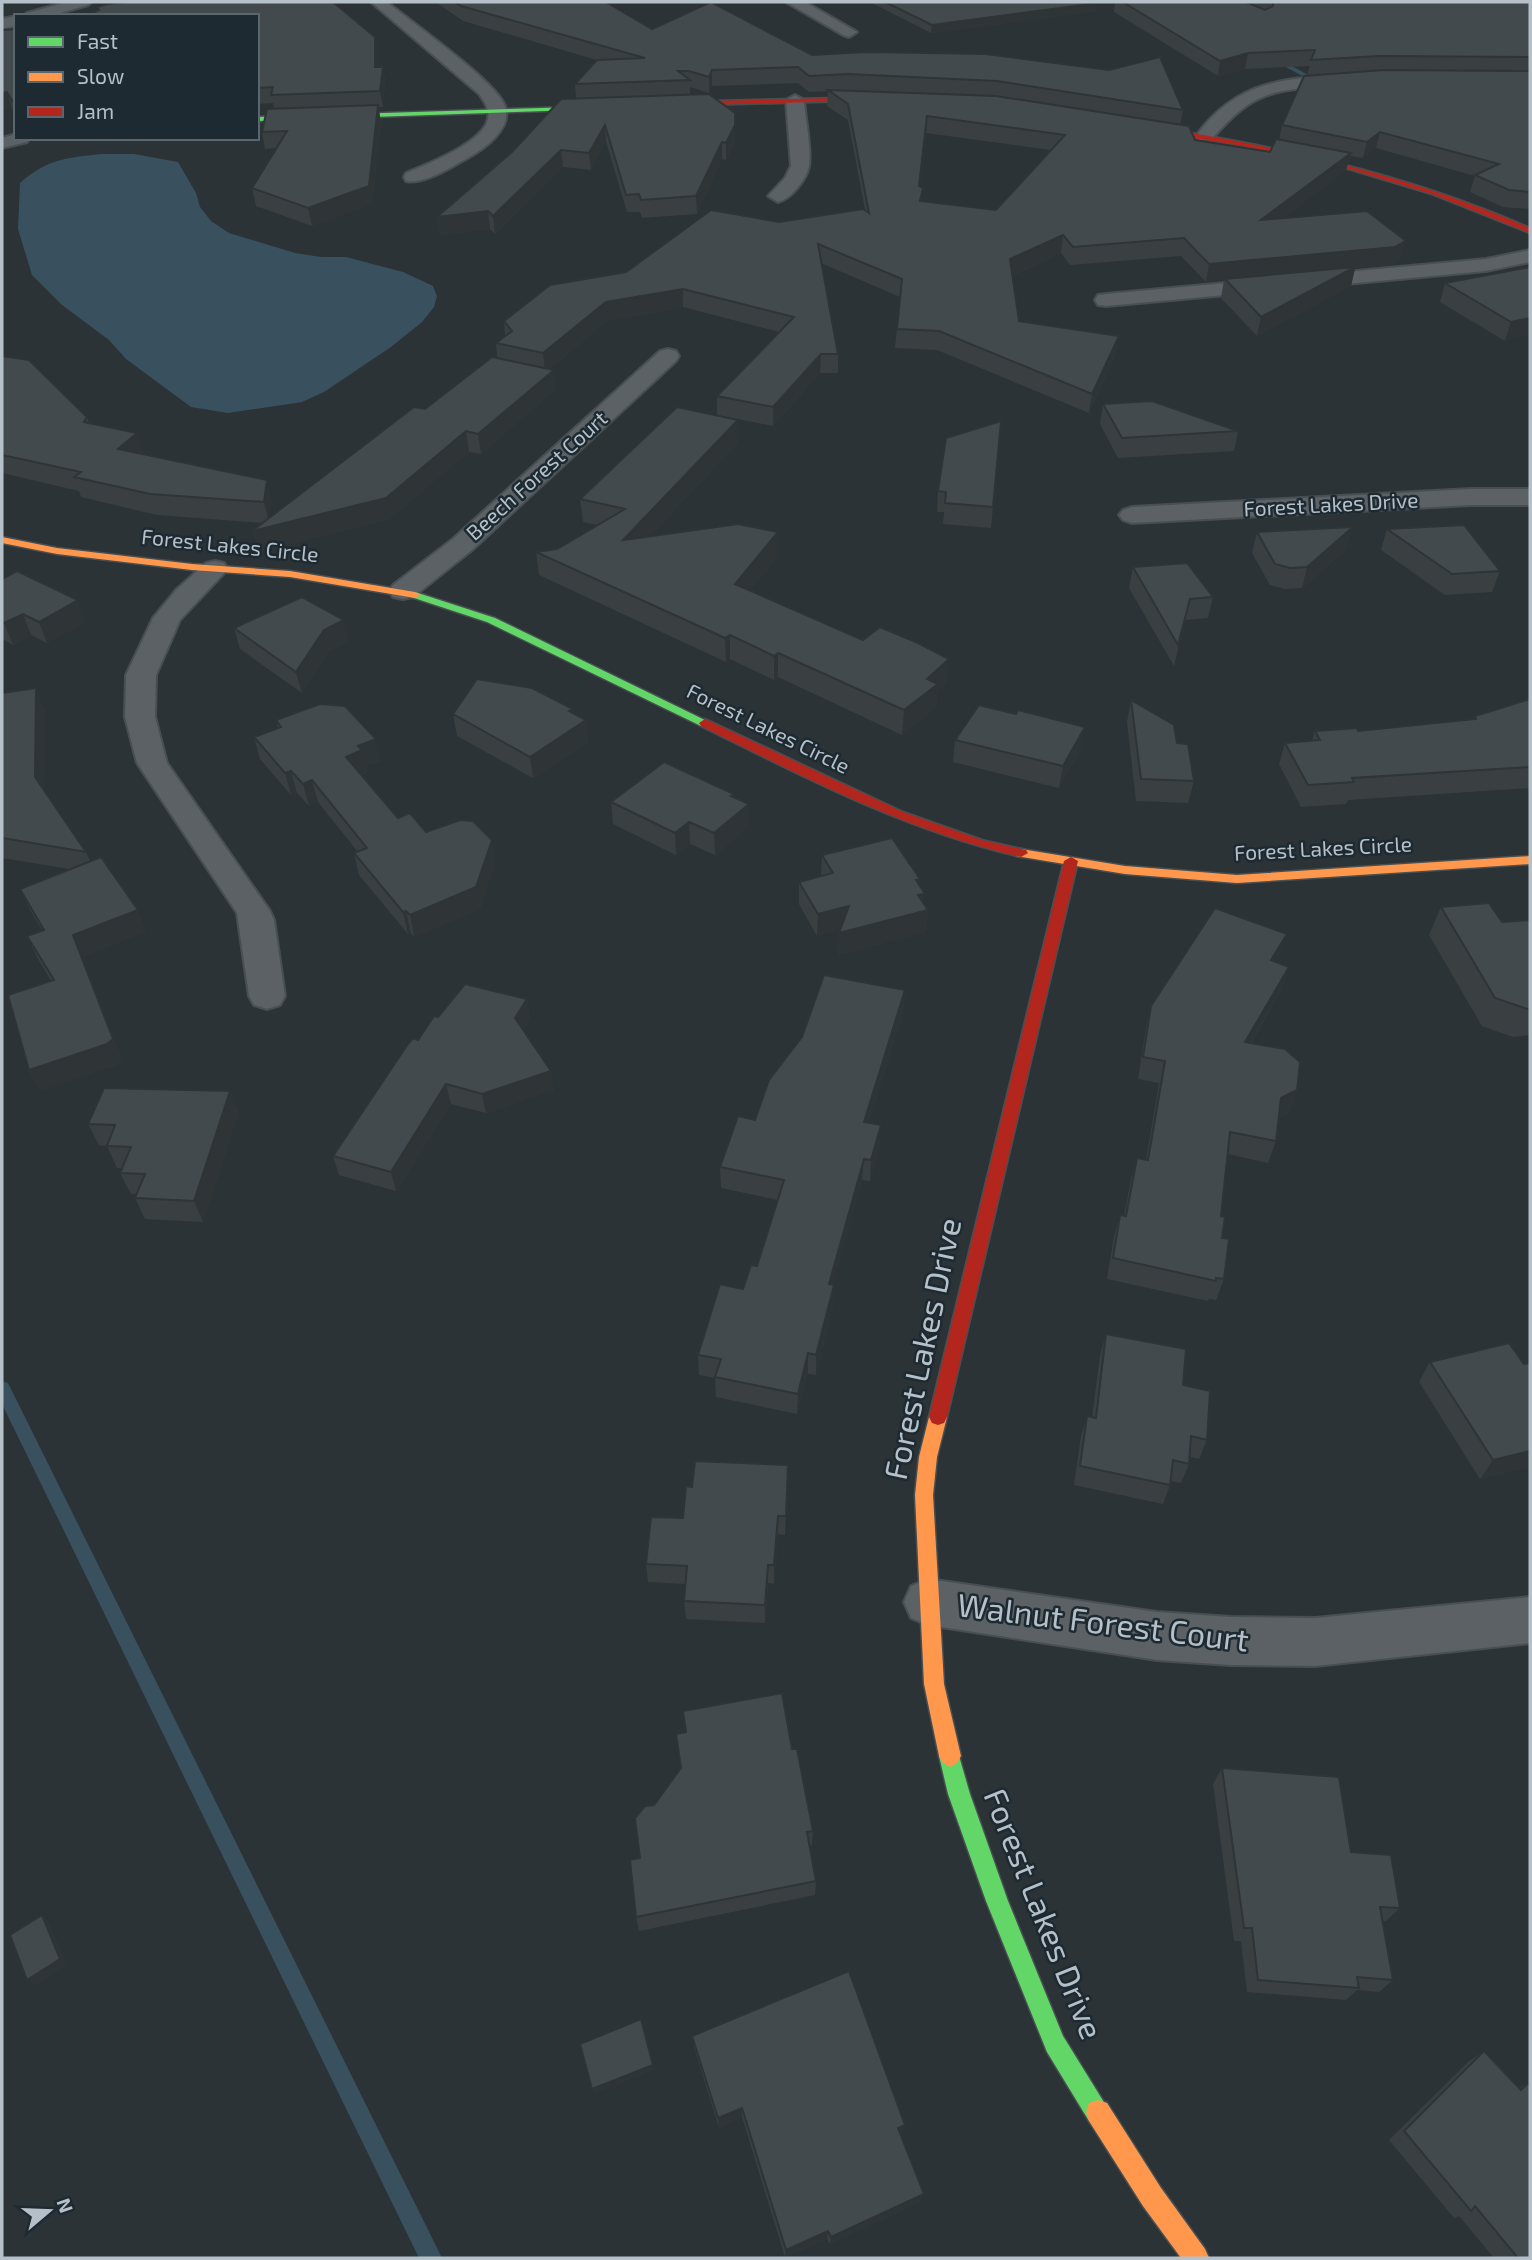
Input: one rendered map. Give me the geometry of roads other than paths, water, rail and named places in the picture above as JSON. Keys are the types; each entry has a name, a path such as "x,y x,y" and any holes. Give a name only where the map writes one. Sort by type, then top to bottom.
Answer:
{"street":[{"path":"39,14 83,2"},
{"path":"378,2 485,90 498,111 494,127 473,147 413,177"},
{"path":"794,2 849,32"},
{"path":"1205,136 1235,104 1266,90 1325,82 1368,80"},
{"path":"646,105 900,99"},
{"path":"778,195 793,180 800,166 795,100"},
{"path":"259,119 619,106"},
{"path":"1125,124 1291,150 1370,168 1476,204 1530,231"},
{"path":"1106,300 1486,265 1530,256"},
{"name":"Beech Forest Court","path":"403,591 463,544 668,356"},
{"name":"Forest Lakes Drive","path":"1132,515 1471,497 1530,497"},
{"name":"Forest Lakes Circle","path":"2,540 57,551 215,569 290,574 403,591 491,620 880,809 925,826 1017,852 1125,870 1237,878 1530,860"},
{"path":"215,569 167,618 141,676 139,717 152,763 253,911 257,920 267,996"},
{"name":"Forest Lakes Drive","path":"1071,861 928,1457 924,1495 934,1684 959,1794 997,1900 1055,2044 1152,2197 1196,2258"},
{"name":"Walnut Forest Court","path":"928,1602 1157,1636 1231,1641 1315,1642 1530,1620"}],"water":[{"path":"101,154 134,154 178,162 196,193 200,207 211,221 229,233 295,253 346,257 403,272 433,286 437,296 434,307 422,322 391,347 324,392 302,402 228,413 191,407 126,359 109,340 62,305 32,275 18,229 20,183 48,164"}],"waterway":[{"path":"1273,58 1323,85"},
{"path":"2,1388 431,2258"}]}
